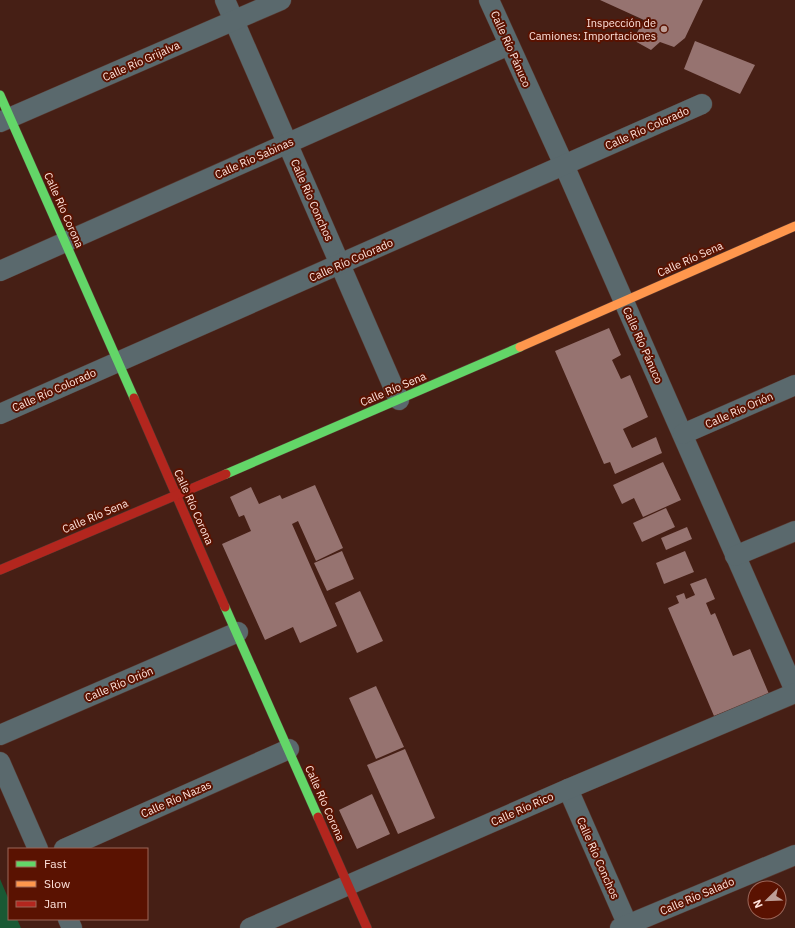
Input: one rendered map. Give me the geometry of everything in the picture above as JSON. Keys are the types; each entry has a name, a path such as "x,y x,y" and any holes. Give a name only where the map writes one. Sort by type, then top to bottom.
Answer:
{"street":[{"name":"Calle Río Conchos","path":"225,0 399,400"},
{"name":"Calle Río Grijalva","path":"5,120 281,0"},
{"name":"Calle Río Pánuco","path":"489,0 564,165 795,692"},
{"name":"Calle Río Sabinas","path":"0,271 509,45"},
{"name":"Calle Río Corona","path":"0,95 5,120 65,242 367,928"},
{"name":"Calle Río Colorado","path":"0,414 702,104"},
{"name":"Calle Río Sena","path":"0,570 399,400 795,226"},
{"name":"Calle Río Orión","path":"682,434 795,385"},
{"path":"735,556 795,530"},
{"name":"Calle Río Orión","path":"0,735 238,632"},
{"name":"Calle Río Rico","path":"250,928 568,788 795,692"},
{"name":"Calle Río Nazas","path":"66,848 289,749"},
{"path":"0,762 38,848"},
{"name":"Calle Río Conchos","path":"568,788 626,927"},
{"name":"Calle Río Salado","path":"626,927 795,855"}],"green space":[{"path":"0,879 8,898 8,920 17,920 21,928 0,928"}],"building":[{"name":"Inspección de Camiones: Importaciones","path":"600,0 703,0 685,38 674,47 660,42 651,50 633,40 644,20"},
{"path":"695,41 755,65 740,94 684,69"},
{"path":"609,328 621,355 612,360 621,379 630,375 648,417 623,429 632,448 656,437 662,453 615,474 610,462 604,464 555,351"},
{"path":"663,462 681,500 643,517 634,498 622,504 613,485"},
{"path":"315,485 343,548 316,561 298,521 292,524 337,626 300,643 293,627 265,640 222,544 251,531 244,515 239,517 230,497 251,487 259,504 280,495 282,499"},
{"path":"666,508 675,527 642,542 633,523"},
{"path":"687,527 692,539 666,550 661,538"},
{"path":"342,551 354,579 327,591 314,563"},
{"path":"685,551 694,572 664,584 656,563"},
{"path":"706,578 715,599 706,603 711,615 715,613 733,656 750,649 769,694 714,716 668,608 679,603 676,596 684,593 686,599 695,595 690,584"},
{"path":"360,591 383,641 357,653 335,603"},
{"path":"376,686 404,747 376,759 349,698"},
{"path":"405,749 435,818 398,834 367,765"},
{"path":"372,794 390,834 357,849 339,810"}],"traffic: fast":[{"path":"0,95 134,398"},
{"path":"226,474 520,347"},
{"path":"225,607 318,817"}],"traffic: slow":[{"path":"520,347 795,226"}],"traffic: jam":[{"path":"134,398 225,607"},
{"path":"0,570 226,474"},
{"path":"318,817 367,928"}],"place":[{"name":"Inspección de Camiones: Importaciones","path":"664,29"}]}
